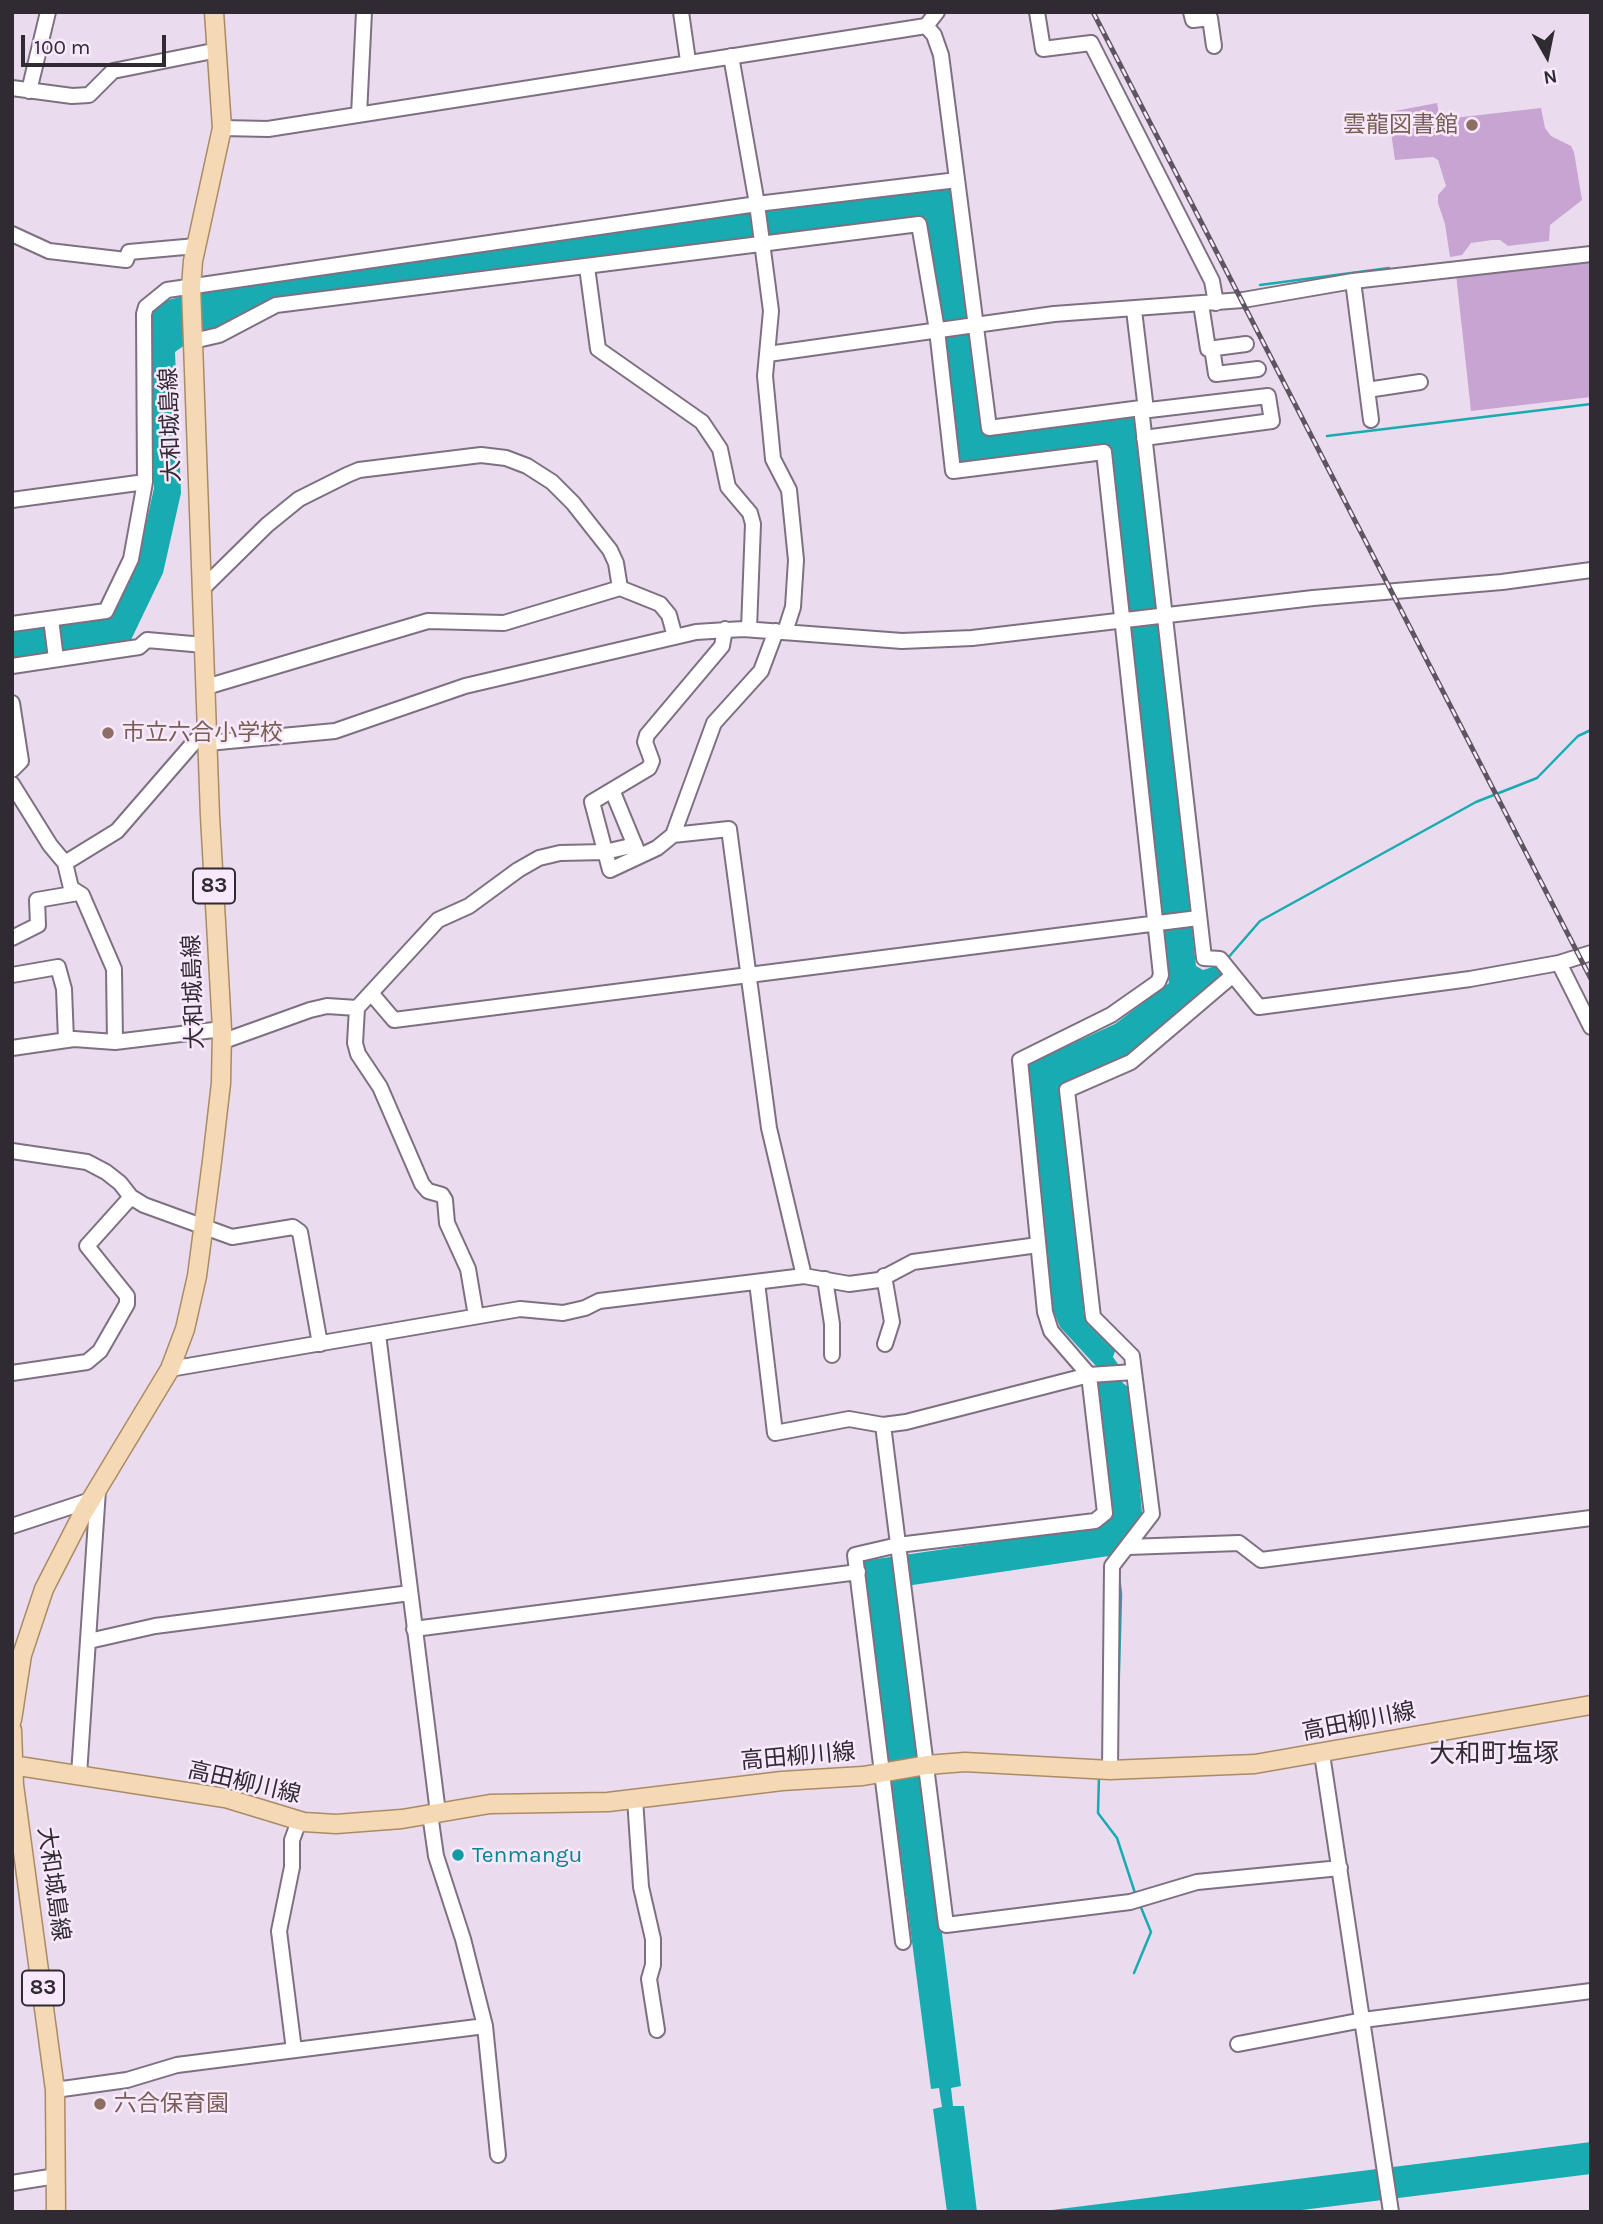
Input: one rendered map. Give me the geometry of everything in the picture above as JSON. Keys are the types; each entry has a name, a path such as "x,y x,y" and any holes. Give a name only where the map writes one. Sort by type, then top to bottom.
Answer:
{"main road":[{"name":"大和城島線","path":"12,1720 17,1682 34,1616 60,1555 170,1369 192,1307 221,1083 222,1035 191,287 196,246 222,128 214,12"},
{"name":"高田柳川線","path":"12,1765 225,1798 299,1821 336,1824 490,1804 635,1799 965,1762 1110,1770 1244,1765 1322,1754 1591,1705"},
{"name":"大和城島線","path":"12,1730 12,1765 55,2090 56,2212"}],"street":[{"path":"29,90 48,12"},
{"path":"359,115 364,12"},
{"path":"681,12 688,61"},
{"path":"1037,12 1043,49 1091,43 1212,281 1208,303 1208,349 1246,344"},
{"path":"1191,12 1193,20 1210,18 1214,46"},
{"path":"222,128 268,129 359,115 731,56 930,18 941,55 989,428 1140,408 1144,410 1268,396 1272,421 1144,438"},
{"path":"12,88 72,96 89,94 113,71 218,50"},
{"path":"673,835 714,723 761,671 793,607 796,560 789,489 773,459 765,376 771,311 764,245 731,56"},
{"path":"12,624 52,624 106,611 131,559 145,482 144,314 146,307 167,290 757,204 957,180"},
{"path":"193,341 219,335 276,306 919,224 937,330 953,471 1104,452 1161,975 1157,982 1111,1015 1020,1060 1045,1312 1051,1331 1089,1375 1105,1513 1096,1521 898,1545 855,1555 885,1773 903,1941"},
{"path":"12,234 49,251 126,260 128,252 196,246"},
{"path":"768,354 1054,314 1208,303 1353,281 1591,254"},
{"path":"587,267 598,349 702,422 720,449 728,486 750,513 749,629"},
{"path":"1353,281 1371,420"},
{"path":"1134,310 1144,410 1144,438 1163,615 1204,958 1220,959 1259,1007 1461,980 1559,962 1591,953"},
{"path":"1212,348 1216,374 1258,369"},
{"path":"1367,390 1420,382"},
{"path":"203,588 267,525 299,499 347,475 359,470 481,455 506,458 527,466 552,482 573,503 610,550 616,563 620,588"},
{"path":"12,500 145,482"},
{"path":"65,863 117,831 196,740 335,731 465,687 675,636 725,629 749,629 902,641 933,640 1364,593 1512,581 1591,570"},
{"path":"206,687 428,621 504,623 620,588 660,604 669,615 675,636"},
{"path":"52,624 56,659"},
{"path":"725,629 722,646 647,734 645,742 652,761 649,768 592,802 610,870 637,851 673,835 729,829 769,1128 804,1276"},
{"path":"12,666 139,647 147,640 204,645"},
{"path":"12,703 21,761 12,770"},
{"path":"12,784 50,845 65,863 71,888 78,893 114,969 115,1042"},
{"path":"612,790 637,851"},
{"path":"476,1316 468,1269 447,1223 445,1200 442,1195 428,1191 422,1184 380,1087 358,1054 355,1043 357,1008 438,920 469,905 518,870 539,859 560,853 605,852"},
{"path":"12,938 38,925 37,900 78,893"},
{"path":"371,993 394,1020 1198,918"},
{"path":"1559,962 1591,1027"},
{"path":"12,975 58,968 64,989 66,1040"},
{"path":"1110,1770 1112,1566 1152,1514 1132,1356 1093,1317 1067,1090 1130,1062 1232,976"},
{"path":"12,1048 66,1040 115,1042 222,1035 327,1006 357,1008"},
{"path":"12,1151 87,1162 120,1183 131,1197 203,1228 232,1237 293,1227 300,1232 320,1344"},
{"path":"12,1373 87,1362 100,1351 127,1304 127,1296 87,1246 131,1197"},
{"path":"170,1369 520,1309 563,1313 585,1308 599,1301 804,1276 849,1284 884,1276 913,1262 1038,1245"},
{"path":"884,1276 892,1322 885,1344"},
{"path":"824,1279 832,1324 832,1354"},
{"path":"757,1282 775,1433 849,1419 883,1425 1089,1375 1134,1372"},
{"path":"378,1334 410,1593 434,1813 436,1856 463,1939 485,2026 498,2155"},
{"path":"883,1425 946,1925 1130,1902 1197,1882 1340,1868"},
{"path":"12,1526 94,1495 89,1641 79,1775"},
{"path":"1128,1547 1239,1543 1261,1560 1591,1518"},
{"path":"414,1629 858,1572"},
{"path":"89,1641 155,1626 410,1593"},
{"path":"1322,1754 1390,2207"},
{"path":"635,1799 641,1887 653,1939 653,1965 649,1979 657,2030"},
{"path":"294,2050 279,1931 292,1867 292,1840 299,1821"},
{"path":"1238,2044 1363,2020 1591,1991"},
{"path":"55,2090 127,2080 177,2064 485,2026"},
{"path":"12,2183 56,2176"}],"shaded area":[{"path":"1437,103 1439,114 1444,114 1445,119 1541,108 1545,128 1551,136 1571,146 1574,152 1582,200 1550,225 1549,241 1508,246 1500,240 1471,243 1462,255 1450,257 1445,224 1438,203 1438,195 1446,186 1438,160 1433,157 1395,160 1389,118 1395,111"},
{"path":"1591,257 1591,397 1471,411 1456,274"}],"water":[{"path":"953,185 984,430 1135,413 1196,966 1203,970 1216,966 1226,975 1127,1058 1062,1085 1084,1316 1087,1323 1115,1351 1113,1357 1120,1367 1122,1382 1131,1390 1142,1513 1109,1556 899,1587 961,2086 951,2088 953,2106 964,2106 977,2212 947,2212 933,2109 942,2107 939,2088 931,2089 863,1561 1102,1526 1111,1515 1096,1366 1060,1327 1051,1305 1026,1065 1115,1024 1169,983 1107,448 959,465 925,217 274,299 216,330 203,332 175,352 181,493 163,573 130,642 12,660 12,631 112,617 138,561 154,488 148,327 153,310 164,301 207,290 751,210"},
{"path":"1591,2142 1591,2174 1286,2212 1036,2212"}],"waterway":[{"path":"1260,285 1389,268"},
{"path":"1327,436 1591,404"},
{"path":"1227,959 1260,921 1476,802 1537,778 1578,736 1591,730"},
{"path":"1117,1747 1121,1594 1118,1569"},
{"path":"1099,1776 1098,1813 1117,1838 1136,1896"},
{"path":"1134,1973 1151,1932 1140,1905"}],"railway":[{"path":"1093,12 1591,979"}],"place":[{"name":"雲龍図書館","path":"1472,125"},
{"name":"市立六合小学校","path":"108,733"},
{"name":"Tenmangu","path":"458,1855"},
{"name":"六合保育園","path":"100,2104"}],"district":[{"name":"大和町塩塚","path":"1494,1755"}]}
